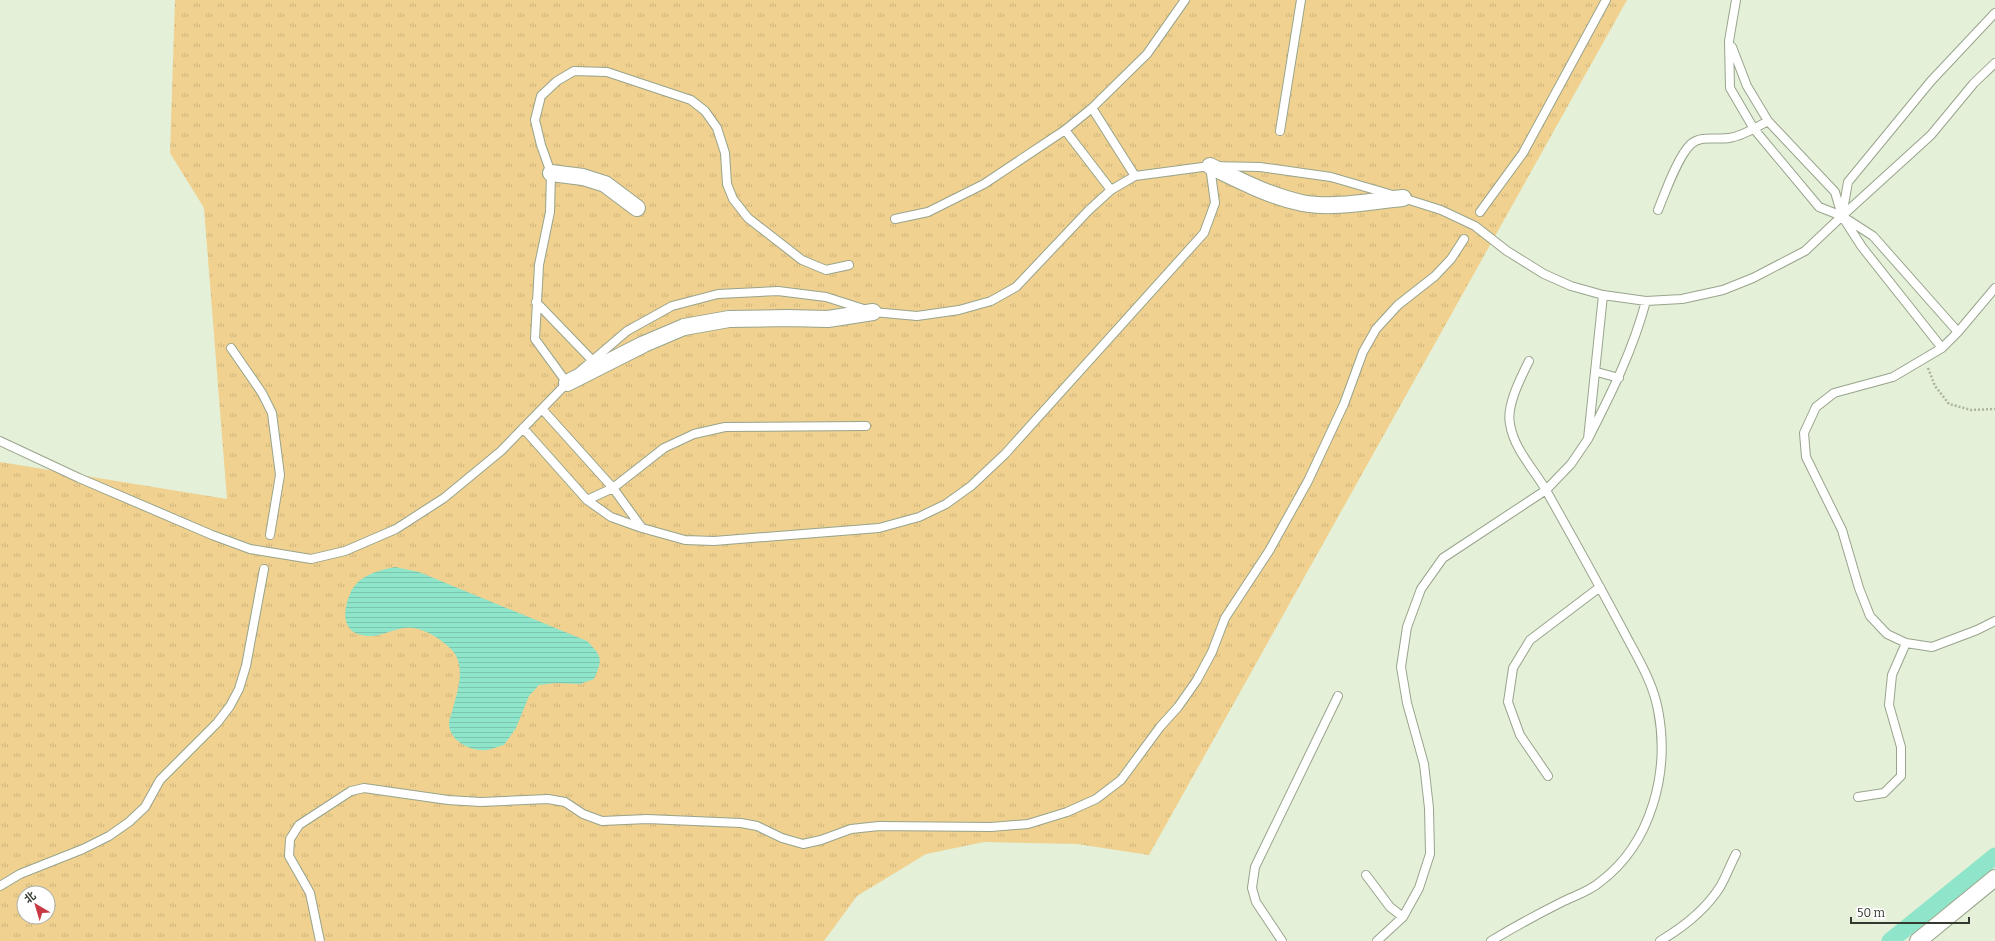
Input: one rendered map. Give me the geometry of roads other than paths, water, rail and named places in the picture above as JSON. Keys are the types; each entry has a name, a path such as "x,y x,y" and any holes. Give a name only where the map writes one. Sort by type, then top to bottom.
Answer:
{"street":[{"path":"1210,166 1259,190 1302,203 1340,204 1403,198"},
{"path":"551,173 583,177 605,184 637,208"},
{"path":"567,383 644,344 684,327 729,319 828,319 872,312"},
{"path":"1918,941 1995,878"}],"lane":[{"path":"895,218 928,212 984,184 1065,130 1092,108 1147,54 1185,0"},
{"path":"1280,130 1301,0"},
{"path":"1480,212 1523,154 1606,0"},
{"path":"1736,0 1730,41 1730,88 1754,129 1819,208 1842,216 1873,236 1958,332"},
{"path":"1842,216 1848,182 1931,82 1995,13"},
{"path":"1730,41 1747,86 1768,121 1835,192 1842,216 1862,247 1942,348"},
{"path":"0,441 79,478 244,547 311,559 346,551 396,529 444,498 501,451 592,359 627,331 672,306 718,294 778,291 826,297 872,312 917,316 959,310 992,301 1016,287 1089,210 1111,190 1135,176 1210,166 1260,167 1331,177 1441,210 1475,226 1507,251 1544,274 1571,286 1603,295 1646,301 1682,299 1716,292 1753,278 1805,251 1931,135 1974,83 1995,63"},
{"path":"567,383 536,339 536,302 539,265 550,212 551,173 541,145 535,120 541,96 557,81 574,71 607,72 691,100 705,111 717,128 725,153 727,184 733,199 748,218 802,260 826,270 848,265"},
{"path":"1092,108 1135,176"},
{"path":"1658,210 1683,153 1691,143 1701,139 1729,138 1754,129 1768,121"},
{"path":"1065,130 1111,190"},
{"path":"523,428 587,500 611,517 642,528 685,540 714,541 878,528 919,517 946,504 971,486 1005,454 1204,233 1215,203 1210,166"},
{"path":"320,941 310,893 289,856 290,839 299,825 351,791 364,788 448,800 481,802 548,799 565,802 583,814 602,821 646,819 741,823 757,826 782,838 803,844 821,840 851,829 879,826 991,827 1028,824 1067,812 1096,799 1121,780 1160,727 1178,707 1198,680 1212,652 1225,618 1269,551 1308,481 1344,404 1363,352 1376,329 1398,305 1435,276 1451,259 1464,239"},
{"path":"1995,288 1958,332 1942,348 1893,377 1834,393 1816,407 1804,434 1806,457 1842,530 1859,588 1870,616 1887,634 1906,643 1932,647 1978,630 1995,621"},
{"path":"1588,439 1597,372 1603,295"},
{"path":"1377,941 1403,917 1419,888 1430,854 1429,808 1424,764 1407,702 1401,667 1407,627 1421,589 1443,558 1546,490 1571,464 1588,439 1619,378 1639,330 1646,301"},
{"path":"536,302 592,359"},
{"path":"231,348 262,394 272,413 280,475 270,535"},
{"path":"1491,941 1522,922 1600,883 1630,852 1648,819 1657,791 1659,784 1662,746 1658,710 1650,683 1600,587 1546,490 1520,452 1509,423 1514,391 1529,361"},
{"path":"1597,372 1619,378"},
{"path":"542,409 613,488 642,528"},
{"path":"587,500 613,488 664,448 694,434 726,427 866,426"},
{"path":"0,886 20,874 83,849 109,836 129,822 145,807 160,780 217,723 230,706 239,690 246,666 264,569"},
{"path":"1548,776 1520,734 1508,702 1513,668 1530,640 1600,587"},
{"path":"1858,797 1884,793 1901,776 1901,747 1889,705 1892,675 1906,643"},
{"path":"1282,941 1256,902 1252,888 1254,867 1338,696"},
{"path":"1660,941 1672,934 1697,913 1719,888 1736,854"},
{"path":"1366,875 1390,907 1403,917"}],"water":[{"path":"395,567 419,572 587,641 596,650 600,658 599,667 594,679 580,684 556,683 539,685 529,696 516,728 504,745 489,750 481,750 462,744 453,735 449,723 460,678 459,663 452,650 434,636 419,629 402,628 372,636 355,633 350,629 347,623 345,617 347,602 353,588 358,582 375,572"}],"waterway":[{"path":"1890,941 1995,856"}]}
